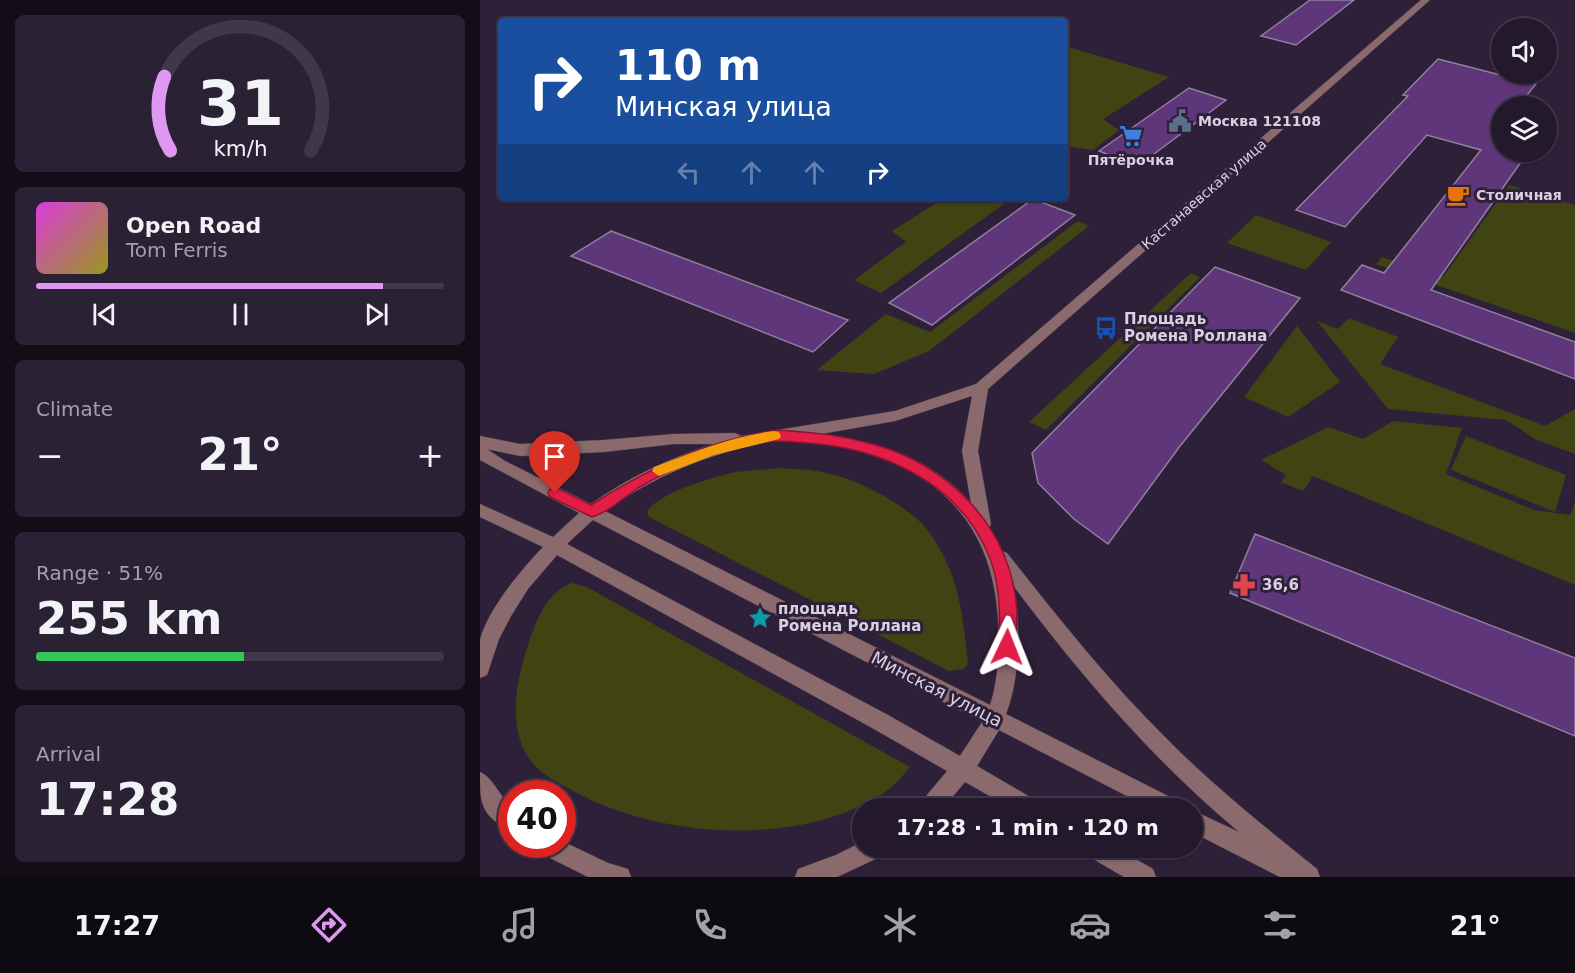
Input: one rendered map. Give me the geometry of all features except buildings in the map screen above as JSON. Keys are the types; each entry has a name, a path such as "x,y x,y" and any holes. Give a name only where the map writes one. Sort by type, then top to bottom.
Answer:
{"street":[{"name":"Кастанаевская улица","path":"480,669 483,656 504,610 523,580 555,544 592,512 634,484 711,451 756,438 895,416 981,387 1426,0"},
{"name":"Кастанаевская улица","path":"981,387 970,451 984,530"},
{"name":"Кастанаевская улица","path":"778,435 822,439 861,446 893,456 922,470 949,489 971,512 995,551 1004,582 1008,611 1005,686 994,718 964,769 938,798"},
{"path":"480,442 520,450 604,446 674,439 756,438"},
{"name":"Минская улица","path":"480,452 500,465 1151,798"},
{"path":"480,510 555,544 1013,798"},
{"path":"995,551 1085,665 1138,725 1196,781 1309,877"},
{"path":"480,782 498,809"},
{"path":"1203,826 1304,877"},
{"path":"574,858 606,874 620,877"},
{"path":"806,877 854,858"},
{"path":"1113,858 1145,877"}],"green space":[{"path":"1068,47 1169,77 1103,119 1119,130 1093,150 1068,146"},
{"path":"1509,185 1575,205 1575,333 1376,264 1382,257 1443,277"},
{"path":"939,201 1008,201 881,293 854,280 906,242 892,231"},
{"path":"1256,215 1331,242 1306,270 1227,243"},
{"path":"1078,221 1089,226 929,351 874,374 817,370 886,314 930,332"},
{"path":"1191,273 1200,277 1046,430 1029,422"},
{"path":"1349,318 1398,337 1380,364 1545,426 1575,409 1575,454 1535,439 1506,420 1388,409 1317,321 1338,329"},
{"path":"1297,326 1340,382 1288,417 1244,397"},
{"path":"1393,421 1462,428 1446,474 1534,510 1570,515 1575,502 1575,585 1313,476 1303,491 1281,482 1286,475 1261,460 1328,427 1363,439"},
{"path":"1466,436 1566,475 1555,512 1451,470"},
{"path":"779,468 816,471 857,483 896,503 924,525 943,555 956,588 963,620 968,664 964,669 949,671 649,517 647,512 662,498 701,481 737,472"},
{"path":"572,583 587,587 910,767 888,790 873,798 852,798 852,809 818,821 778,828 737,830 696,828 655,821 617,810 583,796 576,792 576,780 553,780 536,767 523,749 516,721 517,691 530,638 548,601"}],"slow traffic":[{"path":"659,471 711,451 756,438 774,436"}],"place":[{"name":"Москва 121108","path":"1180,121"},
{"name":"Пятёрочка","path":"1131,136"},
{"name":"Столичная","path":"1458,195"},
{"name":"Площадь Ромена Роллана","path":"1106,328"},
{"name":"36,6","path":"1244,585"},
{"name":"площадь Ромена Роллана","path":"760,618"}],"route":[{"path":"555,493 592,512 634,484 660,471 711,451 756,438 778,435 822,439 861,446 893,456 922,470 949,489 984,530 995,551 1004,582 1008,611 1007,647"}]}
